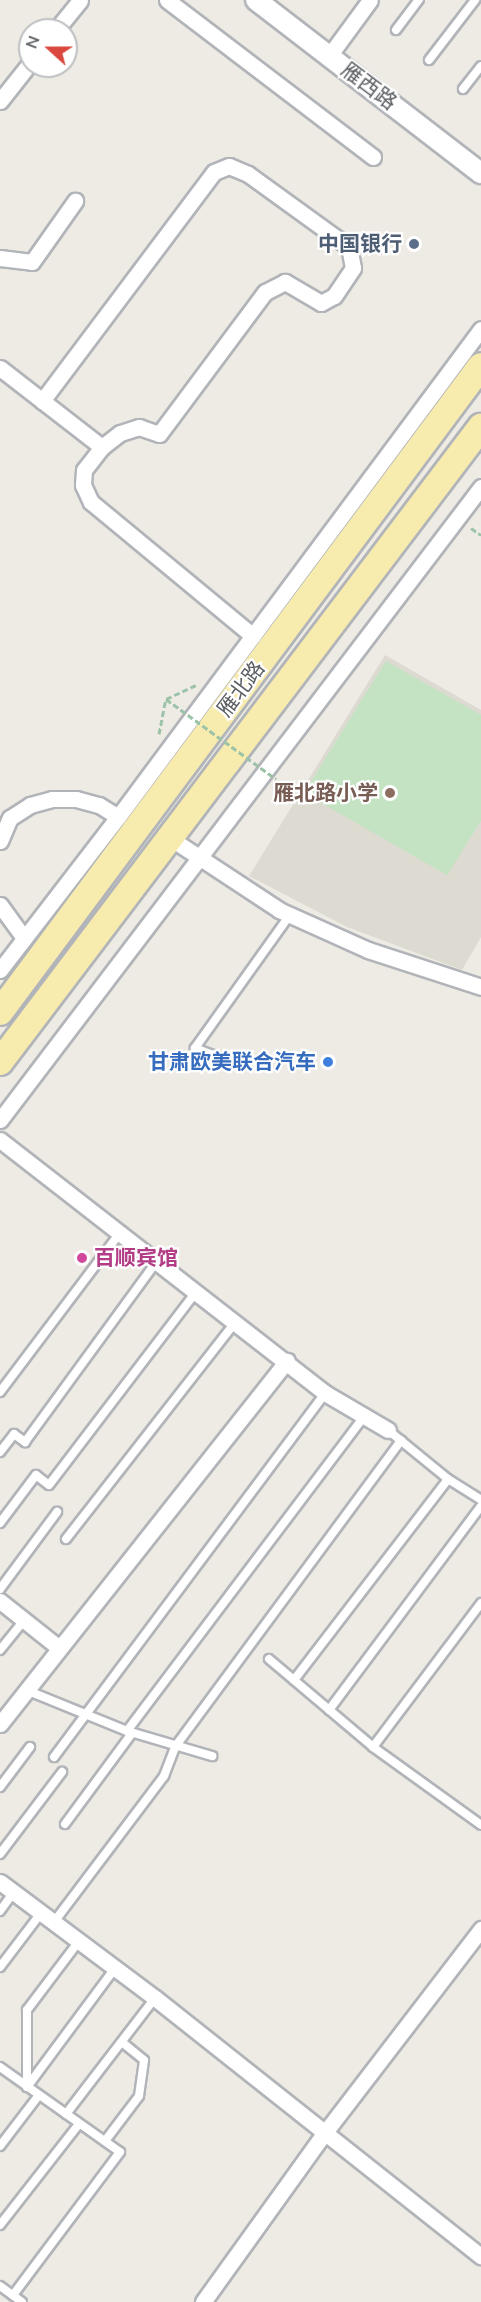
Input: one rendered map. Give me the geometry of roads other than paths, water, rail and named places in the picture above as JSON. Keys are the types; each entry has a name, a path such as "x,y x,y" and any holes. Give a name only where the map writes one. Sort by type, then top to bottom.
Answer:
{"main road":[{"name":"雁北路","path":"0,1012 481,366"},
{"name":"雁北路","path":"0,1062 481,427"}],"street":[{"path":"66,18 80,0"},
{"path":"167,0 373,157"},
{"name":"雁西路","path":"256,0 481,172"},
{"path":"329,56 370,0"},
{"path":"0,101 18,78"},
{"path":"42,401 214,172 229,166 248,174 349,248 353,268 334,296 321,303 285,282 265,292 159,434 138,427 120,433 102,447 84,470 83,485 91,502 253,636"},
{"path":"0,258 32,262 75,201"},
{"name":"雁北路","path":"0,970 118,817 481,329"},
{"path":"0,368 102,447"},
{"path":"0,1120 481,487"},
{"path":"0,841 4,822 30,805 52,799 76,799 99,805 118,817"},
{"path":"170,838 290,915 368,950 481,987"},
{"path":"0,905 24,938"},
{"path":"0,1140 287,1361 325,1393 388,1430"},
{"path":"0,1724 287,1361"},
{"path":"0,1601 59,1648"},
{"path":"0,1882 155,1998 324,2135 481,2256"},
{"path":"203,2302 324,2135 481,1929"}],"lane":[{"path":"396,30 419,0"},
{"path":"429,60 475,0"},
{"path":"464,89 481,66"},
{"path":"218,1057 195,1048 290,915"},
{"path":"0,1392 120,1232"},
{"path":"0,1452 14,1434 25,1442 157,1261"},
{"path":"0,1522 36,1475 50,1485 196,1292"},
{"path":"66,1539 235,1321"},
{"path":"54,1757 325,1393"},
{"path":"65,1824 130,1732 364,1416"},
{"path":"388,1430 448,1479 481,1500"},
{"path":"54,1922 164,1776 175,1747 401,1440"},
{"path":"294,1680 448,1479"},
{"path":"329,1710 481,1506"},
{"path":"0,1589 57,1512"},
{"path":"373,1747 481,1603"},
{"path":"0,1650 24,1620"},
{"path":"269,1659 373,1747 481,1826"},
{"path":"26,1690 130,1732 212,1756"},
{"path":"0,1787 30,1747"},
{"path":"0,1854 62,1772"},
{"path":"0,1911 14,1892"},
{"path":"0,1966 41,1913"},
{"path":"27,2087 27,2010 79,1941"},
{"path":"27,2087 115,1968"},
{"path":"66,2114 155,1998"},
{"path":"105,2142 139,2096 144,2060 122,2042"},
{"path":"0,2067 120,2152 13,2295"},
{"path":"0,2146 39,2095"},
{"path":"0,2225 80,2124"},
{"path":"0,2286 22,2302"}],"place":[{"name":"中国银行","path":"414,244"},
{"name":"雁北路小学","path":"390,793"},
{"name":"甘肃欧美联合汽车","path":"328,1062"},
{"name":"百顺宾馆","path":"82,1258"}]}
